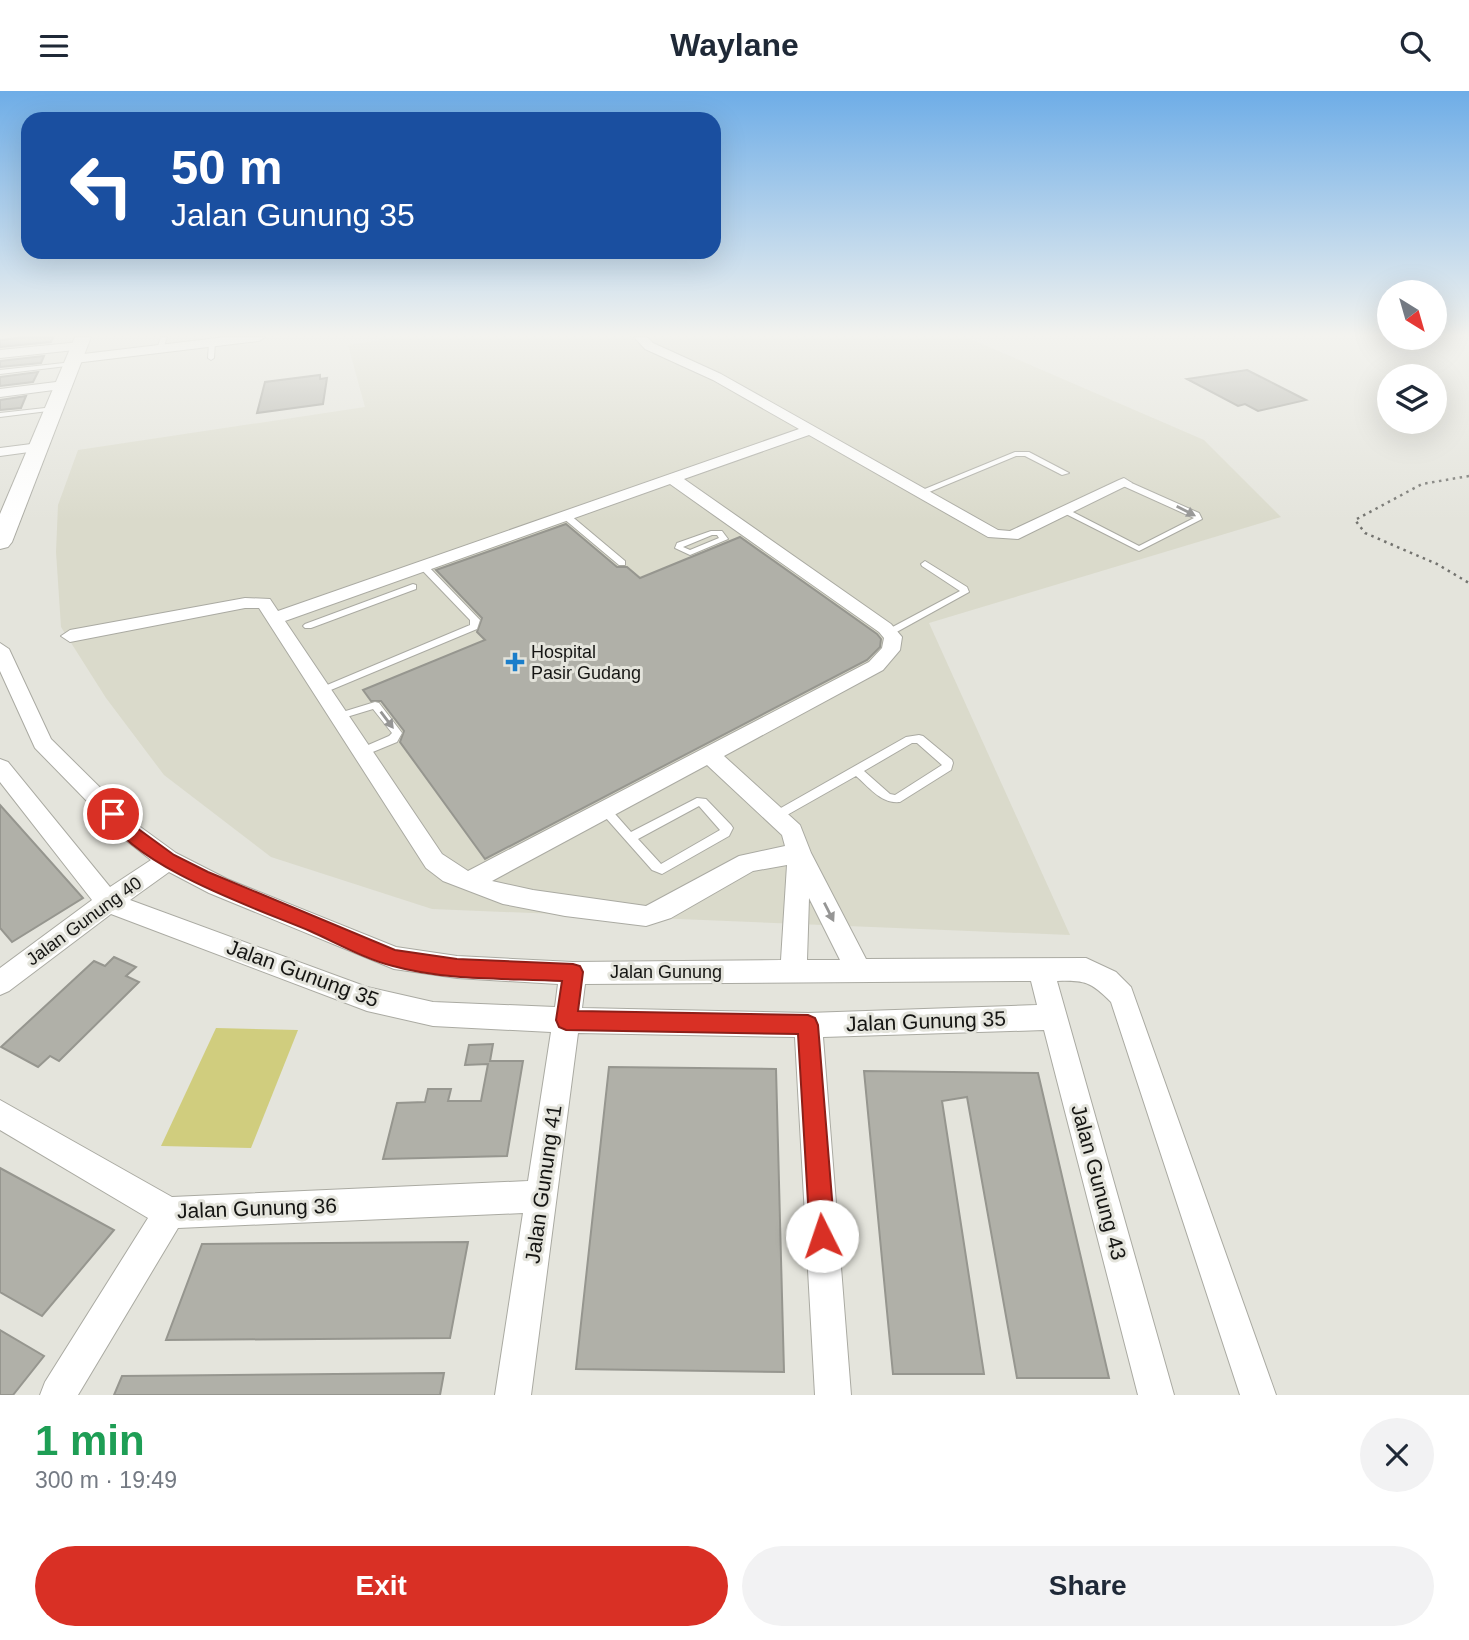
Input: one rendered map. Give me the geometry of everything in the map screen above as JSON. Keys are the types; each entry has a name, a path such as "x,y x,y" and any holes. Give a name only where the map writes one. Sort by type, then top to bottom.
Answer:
{"street":[{"path":"0,542 58,398"},
{"path":"753,398 999,536 1012,536 1124,483"},
{"path":"275,618 808,430"},
{"path":"0,452 39,447"},
{"path":"469,882 876,666 894,644 890,632 672,478"},
{"path":"70,636 254,601 264,603 434,861 445,871 505,895 646,916 662,911 747,863 799,853"},
{"name":"Jalan Gunung","path":"0,649 0,656 43,743 131,832 168,860 218,886 394,958 457,968 573,972 1086,969 1107,980 1122,995 1258,1395"},
{"path":"708,754 792,831 799,853 859,971"},
{"path":"0,768 108,902"},
{"path":"794,971 799,853"},
{"name":"Jalan Gunung 40","path":"0,983 168,860"},
{"name":"Jalan Gunung 35","path":"108,902 367,999 433,1014 808,1025 1054,1017"},
{"name":"Jalan Gunung 43","path":"1041,969 1156,1395"},
{"name":"Jalan Gunung 41","path":"513,1395 573,972"},
{"path":"808,1025 833,1395"},
{"name":"Jalan Gunung 36","path":"0,1114 169,1213 541,1196"},
{"path":"58,1395 169,1213"}],"lane":[{"path":"0,415 54,408"},
{"path":"919,493 1019,453 1065,473"},
{"path":"1064,511 1139,549 1198,519 1196,515 1124,483"},
{"path":"566,516 622,563"},
{"path":"721,535 723,540 690,554 679,548 680,545 712,533 721,535 741,527"},
{"path":"890,632 965,592 925,564"},
{"path":"323,691 474,627 475,620 423,566"},
{"path":"368,585 380,599"},
{"path":"308,626 413,587"},
{"path":"340,716 374,705 397,733 393,739 363,752"},
{"path":"776,816 856,770 915,739 919,739 948,763 947,767 896,799 887,797 856,770"},
{"path":"604,809 630,838 656,867 662,869 725,833 727,828 702,802 697,802 630,838"}],"path":[{"path":"1469,476 1442,477 1405,490 1355,520 1365,533 1437,564 1469,583"}],"shaded area":[{"name":"Hospital Pasir Gudang","path":"362,398 1107,398 1204,440 1281,517 929,623 1070,935 432,909 271,857 164,775 106,698 61,627 56,552 58,505 78,450 365,407"},
{"path":"216,1028 298,1030 251,1148 161,1146"}],"building":[{"path":"25,398 21,408 0,410 0,400"},
{"path":"261,398 324,398 323,404 257,413"},
{"path":"1223,398 1306,400 1258,411 1245,404 1238,406"},
{"path":"566,524 617,567 627,567 640,578 740,537 877,634 881,639 880,647 867,660 485,859 400,742 404,731 381,701 371,701 363,690 485,640 477,632 482,618 436,570"},
{"path":"0,805 83,898 12,942 0,928"},
{"path":"114,957 136,967 126,976 139,982 59,1061 50,1056 38,1067 1,1047 94,961 105,966"},
{"path":"493,1044 490,1061 523,1061 507,1156 383,1159 397,1103 425,1102 428,1089 451,1089 448,1101 481,1101 488,1064 465,1065 469,1045"},
{"path":"609,1067 776,1069 784,1372 576,1369"},
{"path":"864,1071 1038,1073 1109,1378 1017,1378 967,1097 942,1101 984,1374 893,1374"},
{"path":"0,1168 114,1230 42,1316 0,1292"},
{"path":"468,1242 450,1338 166,1340 202,1244"},
{"path":"0,1330 44,1356 13,1395 0,1395"},
{"path":"444,1373 440,1395 114,1395 122,1376"}],"place":[{"name":"Hospital Pasir Gudang","path":"515,662"}],"route":[{"path":"113,814 131,832 168,860 218,886 394,958 457,968 573,972 566,1020 808,1025 822,1236"}]}
